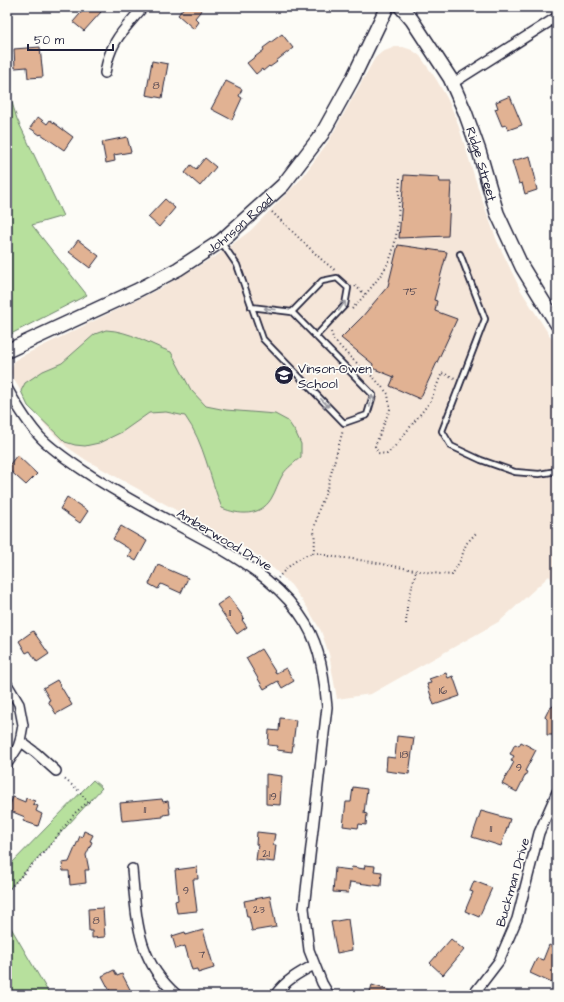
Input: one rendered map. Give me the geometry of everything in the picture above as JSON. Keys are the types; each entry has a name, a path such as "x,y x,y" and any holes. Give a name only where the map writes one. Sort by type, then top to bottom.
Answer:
{"street":[{"path":"105,73 112,45 143,7"},
{"name":"Johnson Road","path":"7,351 178,269 221,241 283,185 322,134 353,78 387,7"},
{"name":"Ridge Street","path":"401,7 412,20 453,83 466,112 497,213 522,267 557,324"},
{"path":"453,83 557,17"},
{"name":"Amberwood Drive","path":"7,388 25,418 42,438 64,457 102,483 238,559 267,579 288,599 306,624 317,647 324,675 328,708 304,908 309,950 314,965 329,995"},
{"path":"7,684 19,704 23,725 18,747 7,764"},
{"path":"20,741 56,771"},
{"name":"Buckman Drive","path":"473,995 499,961 517,919 539,833 557,792"},
{"path":"132,869 138,929 145,951 161,978 177,995"},
{"path":"275,995 292,977 314,965"}],"lane":[{"path":"221,241 237,265 251,307 263,338 344,423 367,415 373,395 292,312 251,307"},
{"path":"460,254 486,320 442,431 451,446 481,460 515,472 539,474 557,471"},
{"path":"292,312 322,281 337,278 348,288 345,305 316,336"}],"path":[{"path":"350,311 375,284 388,264 396,241 400,178"},
{"path":"262,203 322,260 340,274"},
{"path":"353,284 365,294"},
{"path":"335,326 330,332 334,340 350,358 375,379 388,394 390,409 375,446 378,453 387,454 395,446 430,402 442,373 462,380"},
{"path":"313,553 315,543 314,529 319,509 328,486 344,423"},
{"path":"274,585 284,570 300,559 313,553 428,573 452,575 462,559 466,544 477,532"},
{"path":"406,624 407,607 416,571"},
{"path":"7,891 49,847 75,813 88,802 77,789 56,771"}],"shaded area":[{"name":"Vinson-Owen School","path":"395,47 403,47 412,50 420,56 447,98 456,118 480,194 497,241 520,289 557,347 557,586 549,576 500,621 371,694 337,699 329,654 321,631 307,607 291,585 255,554 86,460 67,447 46,426 29,405 11,372 14,361 20,357 161,288 219,254 250,231 301,179 328,142 375,58 382,52"}],"green space":[{"path":"7,86 17,119 63,216 32,225 87,295 7,336"},
{"path":"106,330 131,335 171,352 191,390 206,406 226,410 275,414 288,421 301,444 301,457 283,474 273,496 266,505 255,512 248,513 235,512 222,508 202,449 185,416 166,412 149,413 122,432 99,443 85,446 65,442 28,406 21,391 25,383 43,371 62,363 95,334"},
{"path":"93,780 102,788 7,891 7,868"},
{"path":"7,921 50,995 7,995"}],"building":[{"path":"86,7 95,7 101,12 84,31 73,22"},
{"path":"184,7 204,7 195,18 199,22 194,29 178,15"},
{"path":"282,34 293,48 270,67 269,66 263,71 262,69 256,74 247,63 264,50 263,48"},
{"path":"40,47 43,77 28,78 27,67 15,68 14,49"},
{"path":"152,61 168,64 162,98 146,95"},
{"path":"226,81 242,89 239,96 242,98 232,120 211,109"},
{"path":"510,96 522,125 508,130 506,125 502,126 495,109 498,108 496,102"},
{"path":"38,117 47,124 50,120 73,137 64,150 30,128"},
{"path":"127,137 131,152 114,155 115,161 106,163 102,142"},
{"path":"530,156 537,190 525,194 522,183 519,184 512,161"},
{"path":"205,158 216,167 200,186 185,173 191,165 196,169"},
{"path":"404,175 439,177 440,182 451,182 448,236 399,238"},
{"path":"165,199 175,208 159,227 148,217"},
{"path":"78,240 99,256 90,268 69,252"},
{"path":"398,245 447,252 434,300 437,301 435,311 457,319 420,399 390,386 394,377 372,368 373,364 341,338 362,317 388,286"},
{"path":"17,455 37,474 26,485 7,468"},
{"path":"67,497 88,511 80,523 60,509"},
{"path":"121,526 147,541 136,561 128,556 131,550 113,539"},
{"path":"158,565 188,578 181,593 161,584 158,589 149,584"},
{"path":"229,597 244,618 242,620 247,627 237,634 217,605"},
{"path":"33,631 49,654 37,662 30,651 26,653 19,641"},
{"path":"261,649 276,673 286,668 294,681 282,688 278,681 264,689 246,658"},
{"path":"446,673 448,678 453,676 460,696 434,705 427,684 431,683 429,679"},
{"path":"57,680 72,705 56,714 48,701 50,700 43,688"},
{"path":"557,703 557,735 547,735 547,719 545,717 549,709"},
{"path":"280,718 296,720 292,752 277,750 278,746 268,745 269,730 279,731"},
{"path":"397,736 414,738 409,774 386,771 387,757 395,758"},
{"path":"521,742 536,750 525,771 527,772 517,792 502,784 514,762 511,761 514,756 510,754 515,744 519,746"},
{"path":"266,774 282,776 280,805 266,804"},
{"path":"353,787 367,789 364,813 367,814 366,825 359,824 358,828 343,826 346,802 351,802"},
{"path":"13,797 25,802 26,798 35,801 33,804 38,806 36,811 42,814 38,826 23,821 25,817 8,810"},
{"path":"162,799 163,802 168,801 170,814 163,815 163,817 122,821 120,803"},
{"path":"481,811 510,819 501,846 472,837"},
{"path":"84,831 93,835 90,841 92,842 86,855 89,870 85,870 86,883 70,885 69,871 63,871 62,863 69,862 80,836 82,837"},
{"path":"257,832 275,834 273,845 276,845 274,862 256,860 258,845 256,844"},
{"path":"365,865 375,866 374,871 382,872 381,886 350,882 348,893 333,892 335,868 351,870 352,867 364,869"},
{"path":"197,867 198,879 193,879 197,911 177,913 175,901 178,900 175,870"},
{"path":"474,881 492,888 479,917 465,911 473,892 470,891"},
{"path":"270,896 276,927 252,931 249,917 247,917 244,901"},
{"path":"103,908 105,937 92,938 92,931 89,931 88,909"},
{"path":"348,919 352,950 337,953 331,922"},
{"path":"203,930 214,968 198,973 197,969 192,970 185,946 176,949 172,936 185,932 186,935"},
{"path":"451,939 464,950 443,975 430,963"},
{"path":"549,945 557,949 557,962 554,968 557,970 557,977 554,984 530,973 537,958 543,960"},
{"path":"114,970 117,976 122,974 133,995 112,995 102,976"},
{"path":"372,985 398,993 398,995 369,995"}],"place":[{"name":"Vinson-Owen School","path":"284,375"}]}
